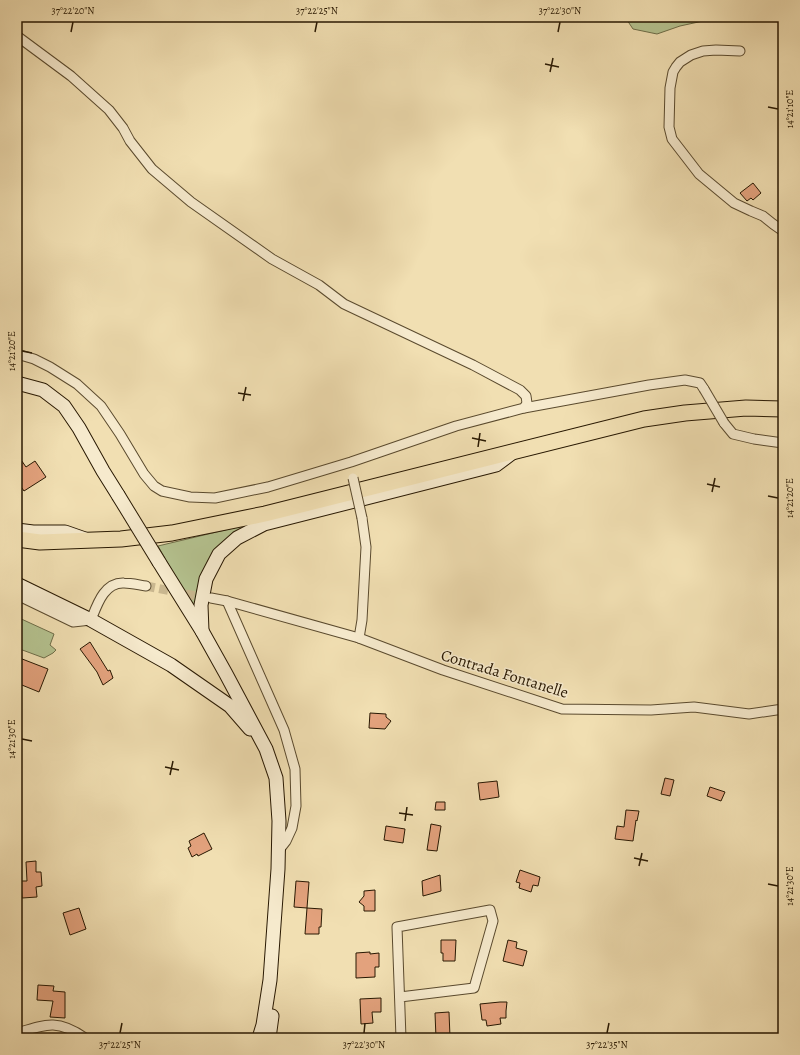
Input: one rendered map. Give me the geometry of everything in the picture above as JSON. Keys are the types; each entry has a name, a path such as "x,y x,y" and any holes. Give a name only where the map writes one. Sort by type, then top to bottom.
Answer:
{"main road":[{"path":"17,383 43,390 64,406 79,428 158,562 202,631 266,749 276,778 279,821 279,850 270,980 263,1025 259,1038"},
{"path":"17,539 40,542 121,539 172,533 265,514 644,419 685,413 746,408 783,409"},
{"path":"202,631 201,605 206,579 219,554 237,538 264,524 496,465 512,453"},
{"path":"17,530 33,532 64,532 88,540"},
{"path":"17,584 91,620 171,665 230,706 266,749"},
{"path":"269,1038 272,1014 270,980"}],"street":[{"path":"17,36 70,76 109,110 123,128 130,141 152,169 191,202 272,259 319,285 344,304 520,390 526,396 527,403 524,408"},
{"path":"740,51 703,51 685,58 676,67 673,72 670,88 670,133 676,144 699,174 734,203 763,216 783,231"},
{"path":"17,354 34,359 50,367 77,384 101,406 144,474 154,486 162,491 190,497 215,498 268,486 352,462 456,426 524,408 649,385 685,380 700,383 724,423 733,434 754,439 783,443"},
{"path":"352,462 353,478 362,518 366,547 362,620 359,638"},
{"path":"17,594 72,622 91,620 101,596 110,586 122,582 146,586"},
{"name":"Contrada Fontanelle","path":"211,598 227,601 359,638 443,670 562,709 651,710 694,707 749,714 783,709"},
{"path":"227,601 284,730 296,769 296,806 292,828 286,841 279,850"},
{"path":"400,997 474,988 493,921 490,910 397,927 401,1038"},
{"path":"17,1033 53,1025 74,1030 85,1038"}],"green space":[{"path":"625,17 713,17 657,34 633,29"},
{"path":"246,525 225,542 208,561 197,590 195,605 192,606 158,546"},
{"path":"17,617 54,634 50,645 56,650 44,658 17,648"}],"building":[{"path":"753,183 761,193 753,200 751,198 747,201 740,193"},
{"path":"17,454 26,467 35,461 46,477 24,491 17,481"},
{"path":"90,642 108,671 110,670 113,678 103,685 97,672 80,649"},
{"path":"17,657 48,669 39,692 17,683"},
{"path":"370,713 386,714 386,717 391,721 385,729 369,728"},
{"path":"665,778 674,780 670,796 661,794"},
{"path":"497,781 499,797 480,800 478,783"},
{"path":"710,787 725,792 721,801 707,796"},
{"path":"436,802 445,802 445,810 435,810"},
{"path":"626,810 639,811 633,841 615,839 617,826 624,827"},
{"path":"431,824 441,826 437,851 427,850"},
{"path":"386,826 405,829 403,843 384,840"},
{"path":"204,833 212,849 198,856 197,854 192,857 188,848 191,846 189,841"},
{"path":"36,861 36,872 41,872 42,886 36,887 37,897 22,898 21,881 27,881 26,862"},
{"path":"520,870 540,877 538,886 533,885 531,892 519,888 520,883 516,882"},
{"path":"440,875 441,891 423,896 422,881"},
{"path":"296,881 309,882 307,908 294,907"},
{"path":"375,890 375,911 364,911 364,906 359,902 364,896 364,891"},
{"path":"79,908 86,929 70,935 63,913"},
{"path":"307,908 322,909 319,934 305,934"},
{"path":"441,940 456,940 455,961 443,961 443,953 441,953"},
{"path":"508,940 517,942 516,948 527,951 523,966 503,961"},
{"path":"370,952 370,954 379,953 379,967 375,967 375,977 356,978 356,953"},
{"path":"38,985 54,986 53,991 65,992 65,1018 50,1017 53,1001 37,1000"},
{"path":"381,998 381,1012 372,1012 373,1023 361,1024 360,999"},
{"path":"507,1002 506,1018 500,1018 501,1024 487,1026 486,1020 482,1020 480,1004"},
{"path":"449,1012 450,1037 436,1038 435,1013"}],"tunnel":[{"path":"146,586 207,598"}]}
